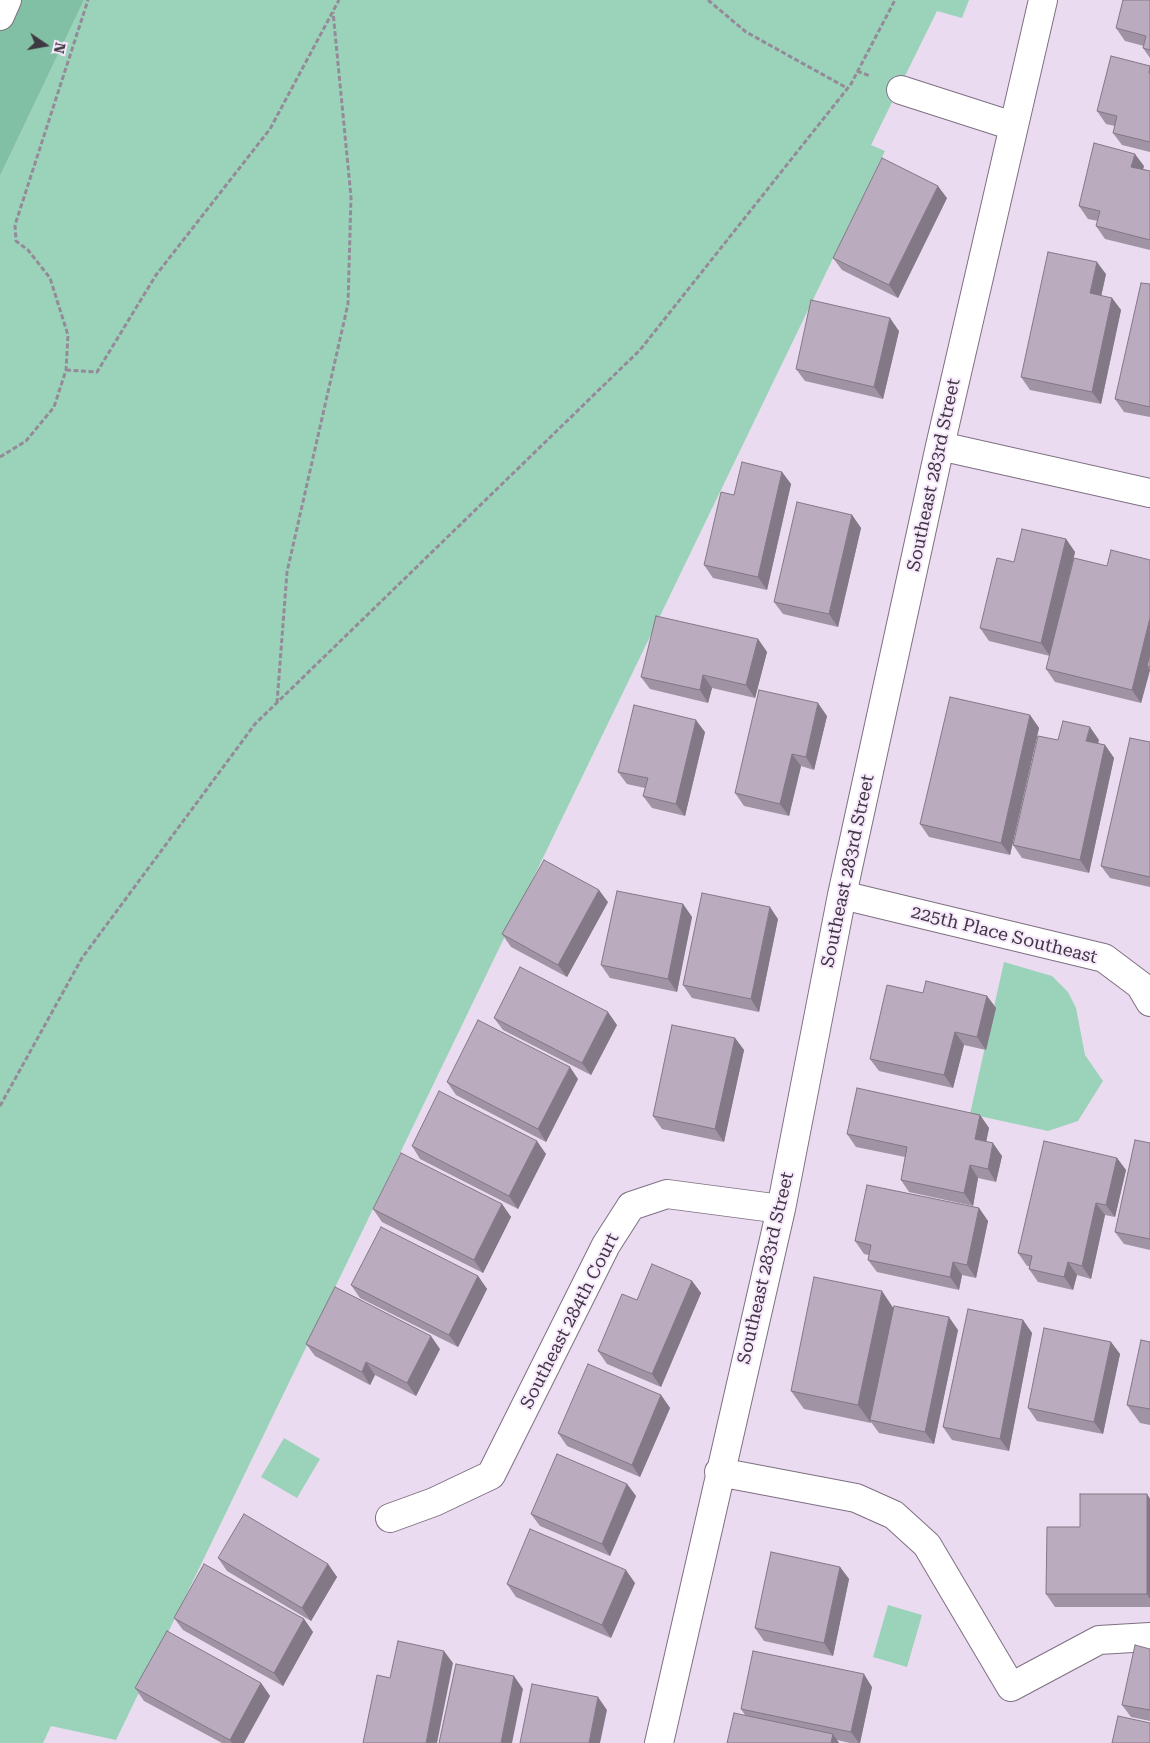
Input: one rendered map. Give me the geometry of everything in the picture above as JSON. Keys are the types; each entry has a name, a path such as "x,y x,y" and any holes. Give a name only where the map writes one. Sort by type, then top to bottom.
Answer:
{"street":[{"path":"0,16 7,0"},
{"name":"Southeast 283rd Street","path":"659,1743 719,1472 781,1209 842,895 940,446 1043,0"},
{"path":"900,90 1013,126"},
{"path":"940,446 1150,493"},
{"name":"225th Place Southeast","path":"842,895 1104,958 1140,985 1150,1002"},
{"name":"Southeast 284th Court","path":"390,1518 434,1502 491,1475 606,1245 632,1206 667,1194 781,1209"},
{"path":"719,1472 856,1498 894,1515 927,1545 1011,1687 1099,1640 1150,1637"}],"path":[{"path":"0,457 26,442 54,407 66,370 68,335 50,278 28,250 16,241 15,225 88,0"},
{"path":"66,370 97,372 156,275 270,130 340,0"},
{"path":"708,0 746,32 847,88"},
{"path":"0,1106 82,958 255,724 640,350 847,88 896,0"},
{"path":"277,703 287,572 348,304 351,197 333,12"}],"green space":[{"path":"0,0 84,0 0,176"},
{"path":"84,0 969,0 962,18 937,11 871,145 885,151 116,1740 51,1726 43,1743 0,1743 0,176"},
{"path":"1004,962 1052,976 1068,992 1076,1008 1085,1055 1103,1081 1078,1121 1048,1131 970,1114"},
{"path":"284,1438 320,1459 297,1498 261,1477"},
{"path":"888,1605 922,1615 907,1667 873,1657"}],"building":[{"path":"1123,0 1150,0 1150,50 1143,48 1146,36 1116,28"},
{"path":"1111,56 1150,66 1150,142 1113,133 1117,116 1097,111"},
{"path":"1094,143 1135,154 1131,167 1150,171 1150,240 1096,226 1100,211 1079,206"},
{"path":"882,158 938,186 889,285 833,258"},
{"path":"1048,252 1097,262 1090,293 1112,298 1092,392 1021,377"},
{"path":"1141,283 1150,284 1150,407 1115,399"},
{"path":"811,300 890,318 874,387 796,369"},
{"path":"742,462 782,472 758,577 704,565 721,492 734,495"},
{"path":"797,502 852,515 829,614 774,602"},
{"path":"1022,529 1066,539 1041,643 980,628 997,558 1014,562"},
{"path":"1111,550 1150,560 1150,618 1132,690 1046,669 1074,558 1107,566"},
{"path":"656,616 758,639 746,685 703,675 700,690 641,677"},
{"path":"1150,654 1150,667 1147,666"},
{"path":"759,690 818,703 806,757 792,754 780,804 735,793"},
{"path":"950,697 1030,715 1001,843 920,824"},
{"path":"634,705 696,720 676,804 643,796 648,778 618,772"},
{"path":"1063,721 1090,727 1086,741 1105,745 1080,860 1013,845 1038,736 1058,740"},
{"path":"1130,738 1150,742 1150,877 1101,866"},
{"path":"544,860 599,890 558,965 502,934"},
{"path":"617,891 683,904 668,979 601,965"},
{"path":"702,893 770,907 751,999 683,985"},
{"path":"520,967 608,1012 582,1063 494,1018"},
{"path":"926,981 987,996 977,1037 955,1032 944,1075 870,1059 887,985 923,993"},
{"path":"478,1020 570,1067 538,1129 447,1082"},
{"path":"672,1025 735,1038 715,1129 653,1116"},
{"path":"857,1088 980,1115 975,1139 993,1143 988,1169 970,1165 964,1193 901,1180 907,1147 847,1134"},
{"path":"439,1091 537,1141 509,1196 412,1146"},
{"path":"1135,1140 1150,1143 1150,1239 1115,1232"},
{"path":"1044,1141 1117,1158 1106,1205 1096,1203 1082,1266 1068,1262 1064,1277 1029,1269 1032,1256 1018,1253"},
{"path":"401,1153 502,1204 474,1260 373,1209"},
{"path":"867,1185 979,1208 967,1265 953,1262 950,1277 868,1260 871,1245 855,1241"},
{"path":"381,1227 478,1276 449,1335 351,1285"},
{"path":"652,1264 692,1281 652,1374 598,1351 622,1294 637,1300"},
{"path":"814,1277 882,1291 858,1405 791,1391"},
{"path":"335,1287 431,1336 407,1383 366,1362 362,1372 306,1344"},
{"path":"894,1306 949,1317 925,1432 870,1420"},
{"path":"968,1309 1023,1320 1000,1439 943,1427"},
{"path":"1044,1328 1111,1342 1094,1422 1028,1408"},
{"path":"1141,1340 1150,1342 1150,1409 1127,1405"},
{"path":"588,1364 661,1395 632,1465 558,1433"},
{"path":"557,1454 627,1484 602,1544 531,1514"},
{"path":"1080,1494 1147,1494 1147,1594 1046,1594 1047,1527 1080,1527"},
{"path":"244,1514 328,1564 302,1608 218,1558"},
{"path":"530,1529 626,1570 602,1625 507,1584"},
{"path":"771,1552 840,1567 824,1643 755,1628"},
{"path":"204,1564 304,1619 274,1673 174,1618"},
{"path":"167,1631 261,1683 230,1740 135,1688"},
{"path":"398,1641 444,1651 426,1743 363,1743 377,1675 390,1678"},
{"path":"1135,1645 1150,1649 1150,1710 1122,1705"},
{"path":"753,1651 864,1674 851,1732 741,1709"},
{"path":"456,1664 514,1676 501,1743 439,1743"},
{"path":"532,1684 598,1697 589,1743 520,1743"},
{"path":"734,1713 833,1734 831,1743 727,1743"},
{"path":"1118,1716 1150,1723 1150,1743 1112,1743"}]}
